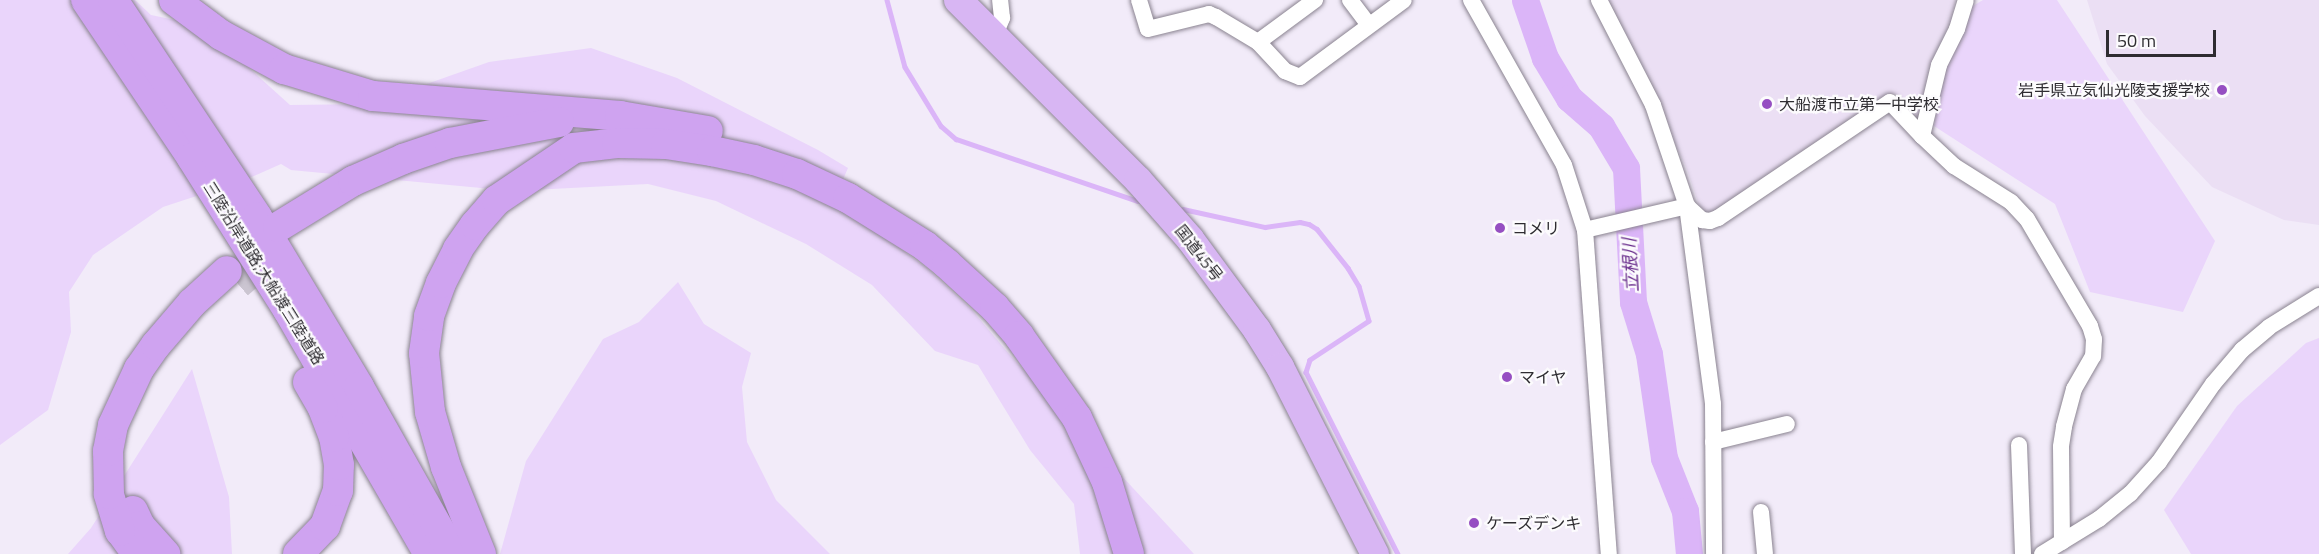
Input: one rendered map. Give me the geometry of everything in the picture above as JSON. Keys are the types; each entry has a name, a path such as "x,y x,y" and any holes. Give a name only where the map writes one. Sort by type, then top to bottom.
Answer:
{"highway":[{"name":"三陸沿岸道路;大船渡三陸道路","path":"86,0 144,84 288,310 429,554"},
{"name":"三陸沿岸道路;大船渡三陸道路","path":"113,0 269,237 365,398 453,554"},
{"path":"174,0 221,35 284,69 374,96 618,130 743,139 843,175 934,233 959,252 1034,324 1091,409 1123,477 1139,521 1147,554"},
{"name":"国道45号","path":"958,0 1138,180 1190,239 1257,330 1280,367 1375,554"},
{"path":"144,84 183,163 323,408 334,436 339,465 338,491 333,509 325,526 298,554"},
{"path":"481,554 446,467 430,412 424,353 429,316 441,283 458,249 497,200 574,148 618,130"},
{"path":"282,235 395,183 468,158 618,130 666,144 754,160 797,174 848,198 924,246 995,308 1019,336 1077,418 1107,482 1129,554"},
{"path":"137,554 120,531 108,494 108,451 113,426 139,369 156,345 192,303 232,278 173,355 141,407 128,445 126,479 133,511 140,526 165,554"}],"street":[{"path":"994,37 1002,18 1000,0"},
{"path":"1139,0 1148,29 1209,14 1258,42 1286,71 1300,77 1404,0"},
{"path":"1258,42 1315,0"},
{"path":"1350,0 1368,25"},
{"path":"1471,0 1564,165 1585,230 1609,554"},
{"path":"1599,0 1653,105 1682,208 1713,404 1714,554"},
{"path":"1922,136 1939,65 1957,29 1966,0"},
{"path":"1585,230 1682,208 1702,220 1710,221 1718,218 1890,102 1954,166 2011,202 2027,219 2090,326 2094,339 2093,356 2074,389 2061,447 2062,542"},
{"path":"2042,554 2099,519 2130,494 2159,462 2213,384 2242,350 2269,327 2319,296"},
{"path":"1713,442 1787,424"},
{"path":"2019,445 2023,554"},
{"path":"1761,512 1765,554"}],"shaded area":[{"path":"0,0 135,0 151,15 209,27 240,60 290,105 370,104 489,62 591,48 677,78 818,150 848,168 832,205 886,238 928,269 971,309 1010,355 1194,554 1080,554 1074,504 1030,450 978,365 935,351 872,285 806,244 716,201 648,184 513,191 291,170 281,164 245,180 163,207 93,255 69,292 71,332 48,410 0,445"},
{"name":"大船渡市立第一中学校","path":"1607,0 1955,0 1935,122 1913,115 1894,93 1718,212 1702,214 1686,167"},
{"path":"1983,0 2057,0 2215,241 2183,312 2090,292 2055,204 1934,126 1951,19"},
{"name":"岩手県立気仙光陵支援学校","path":"2087,0 2319,0 2319,225 2284,220 2212,187 2145,116 2107,64"},
{"path":"678,282 704,324 751,353 742,387 747,442 776,500 830,554 500,554 526,461 603,339 639,322"},
{"path":"2319,338 2319,554 2191,554 2164,510 2237,406 2306,343"},
{"path":"192,369 229,497 232,554 68,554 91,528"}],"waterway":[{"path":"887,0 905,67 941,126 956,139 1138,201"},
{"name":"立根川","path":"1525,0 1545,58 1569,98 1601,126 1626,168 1633,302 1649,354 1664,458 1685,511 1689,554"},
{"path":"1183,209 1265,227 1300,222 1309,224 1317,229 1348,268 1359,286 1369,321 1310,360 1306,372 1398,554"}],"tunnel":[{"path":"238,284 279,249"}],"place":[{"name":"岩手県立気仙光陵支援学校","path":"2222,90"},
{"name":"大船渡市立第一中学校","path":"1767,104"},
{"name":"コメリ","path":"1500,228"},
{"name":"マイヤ","path":"1507,377"},
{"name":"ケーズデンキ","path":"1474,523"}]}
